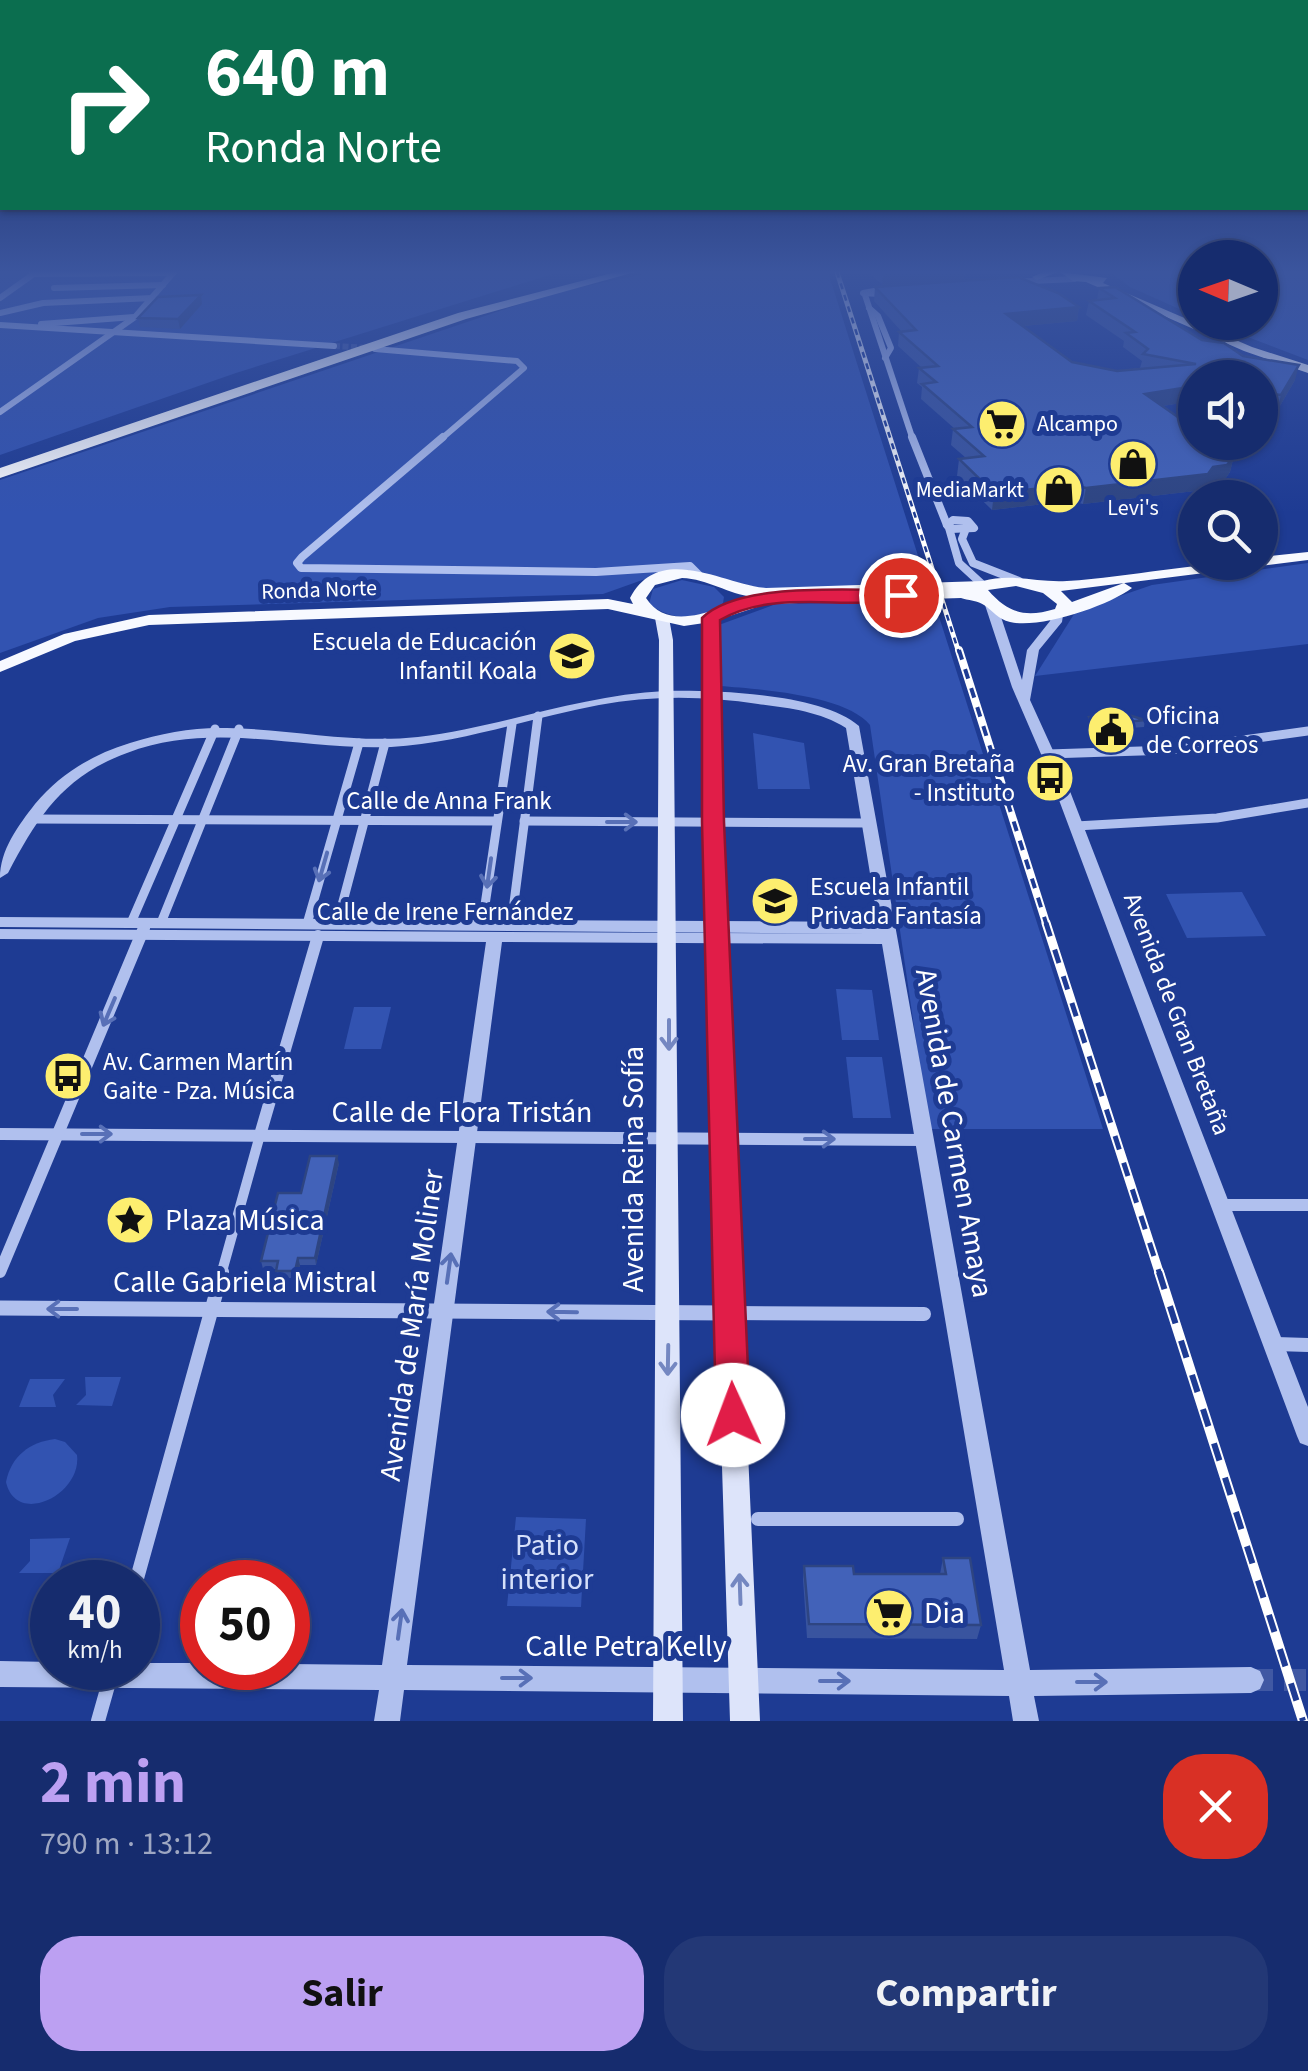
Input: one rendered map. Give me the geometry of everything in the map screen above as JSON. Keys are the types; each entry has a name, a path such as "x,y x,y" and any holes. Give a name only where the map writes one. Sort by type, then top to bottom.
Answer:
{"highway":[{"path":"0,462 326,352"},
{"path":"0,473 354,352"},
{"path":"1260,352 1308,365"},
{"path":"1278,352 1308,365"}],"main road":[{"path":"1278,560 1308,556"},
{"path":"988,597 998,582 1071,586 1178,574"},
{"name":"Ronda Norte","path":"0,658 78,627 156,612 608,597 669,576 700,575"},
{"path":"700,575 731,588 766,593 966,579 1021,618 1059,614 1122,588 1178,575"},
{"path":"1031,584 1062,598 1065,604 1059,614"},
{"path":"645,585 638,598 655,614"},
{"path":"731,588 735,594 732,606"},
{"name":"Ronda Norte","path":"0,667 70,637 149,620 608,604 686,621 711,618 732,606 765,599 958,593 988,597"},
{"name":"Avenida Reina Sofía","path":"655,614 675,694 666,822 668,1721"},
{"path":"711,618 722,1138 744,1721"}],"street":[{"path":"0,412 84,352"},
{"path":"414,352 517,361 524,368 302,557 298,563 301,568 596,572 690,566 700,575"},
{"path":"888,352 885,358 966,579"},
{"path":"942,512 974,524 972,530 965,532 948,526"},
{"path":"948,526 958,520"},
{"path":"965,532 962,539 973,563 1031,584"},
{"name":"Avenida de Gran Bretaña","path":"988,597 1026,706 1076,826 1308,1436"},
{"path":"1026,706 1026,677 1032,653 1059,614"},
{"name":"Avenida de Carmen Amaya","path":"0,872 30,819 54,789 110,754 163,737 239,729 359,743 436,740 598,702 675,694 791,705 842,718 852,726 1026,1721"},
{"name":"Avenida de María Moliner","path":"387,1721 496,929 524,822 538,716"},
{"name":"Avenida de María Moliner","path":"496,929 497,821 512,724"},
{"path":"145,926 176,820 215,729"},
{"path":"0,1272 145,926 203,820 239,729"},
{"path":"1048,754 1178,750 1308,731"},
{"path":"142,1560 260,1136 336,820 359,743"},
{"path":"338,924 385,743"},
{"path":"1076,826 1222,818 1308,803"},
{"name":"Calle de Anna Frank","path":"30,819 868,823"},
{"name":"Calle de Irene Fernández","path":"0,922 312,930 496,929"},
{"name":"Calle de Irene Fernández","path":"312,930 338,924 888,933"},
{"name":"Calle de Irene Fernández","path":"0,934 145,926"},
{"name":"Calle de Flora Tristán","path":"0,1134 925,1140"},
{"path":"1220,1205 1308,1205"},
{"name":"Calle Gabriela Mistral","path":"0,1308 729,1313"},
{"path":"729,1313 924,1314"},
{"path":"1273,1344 1308,1345"},
{"path":"758,1519 957,1519"},
{"name":"Calle Petra Kelly","path":"160,1672 393,1678 1251,1680"},
{"name":"Calle Petra Kelly","path":"0,1674 30,1673"},
{"path":"98,1721 107,1690"}],"green space":[{"path":"0,352 302,352 236,373 0,455"},
{"path":"378,352 853,352 927,584 764,589 687,571 648,578 603,594 170,607 98,618 0,653 0,480"},
{"path":"1288,352 1308,352 1308,360"},
{"path":"1308,563 1308,644 1035,676 1076,611 1152,585 1187,580 1278,580 1278,567"},
{"path":"682,580 714,587 724,597 723,603 696,617 667,614 649,604 653,589"},
{"path":"934,601 1103,1129 929,1129 870,725 858,715 822,700 720,686 716,626 776,604"},
{"path":"753,733 804,743 810,789 758,789"},
{"path":"1242,892 1266,936 1187,938 1166,894"},
{"path":"836,989 872,990 879,1040 842,1040"},
{"path":"354,1007 391,1007 381,1049 344,1049"},
{"path":"846,1057 882,1057 891,1118 853,1118"},
{"path":"85,1377 121,1377 112,1406 76,1405 86,1395"},
{"path":"30,1379 65,1379 53,1395 56,1407 19,1407"},
{"path":"55,1439 65,1442 77,1455 76,1469 59,1493 34,1504 22,1502 12,1495 6,1482 12,1465 30,1447"},
{"name":"Patio interior","path":"516,1517 586,1519 581,1607 507,1606"},
{"path":"70,1538 62,1560 30,1560 30,1539"},
{"path":"30,1561 30,1573 19,1573"}],"building":[{"path":"922,352 1059,352 1072,362 1117,371 1178,366 1178,389 1145,394 1178,417 1178,460 1231,460 1227,465 1213,467 1208,474 1086,488 1073,485 994,493 959,459 984,456 953,429 972,427 922,384 936,382 919,368 938,366"},
{"path":"1238,352 1268,360 1178,361 1143,354"},
{"path":"1278,362 1299,365 1281,395"},
{"path":"1122,713 1145,720 1126,722 1132,733 1100,735 1089,717"},
{"path":"310,1156 337,1156 315,1258 298,1258 295,1271 276,1271 278,1261 261,1261 278,1193 301,1193"},
{"name":"Dia","path":"943,1558 970,1558 981,1625 809,1624 804,1566 853,1566 854,1574 946,1574"}],"tunnel":[{"path":"1251,1680 1308,1680"}],"railway":[{"path":"863,352 959,653"},
{"path":"959,650 1047,926"},
{"path":"1046,923 1160,1275"},
{"path":"1159,1272 1303,1721"}],"place":[{"name":"Alcampo","path":"1002,424"},
{"name":"Levi's","path":"1133,464"},
{"name":"MediaMarkt","path":"1059,490"},
{"name":"Escuela de Educación Infantil Koala","path":"572,656"},
{"name":"Oficina de Correos","path":"1111,730"},
{"name":"Av. Gran Bretaña - Instituto","path":"1050,778"},
{"name":"Escuela Infantil Privada Fantasía","path":"775,901"},
{"name":"Av. Carmen Martín Gaite - Pza. Música","path":"68,1076"},
{"name":"Plaza Música","path":"130,1220"},
{"name":"Dia","path":"889,1613"}],"route":[{"path":"733,1415 713,822 711,618 732,606 765,599 901,595"}]}
